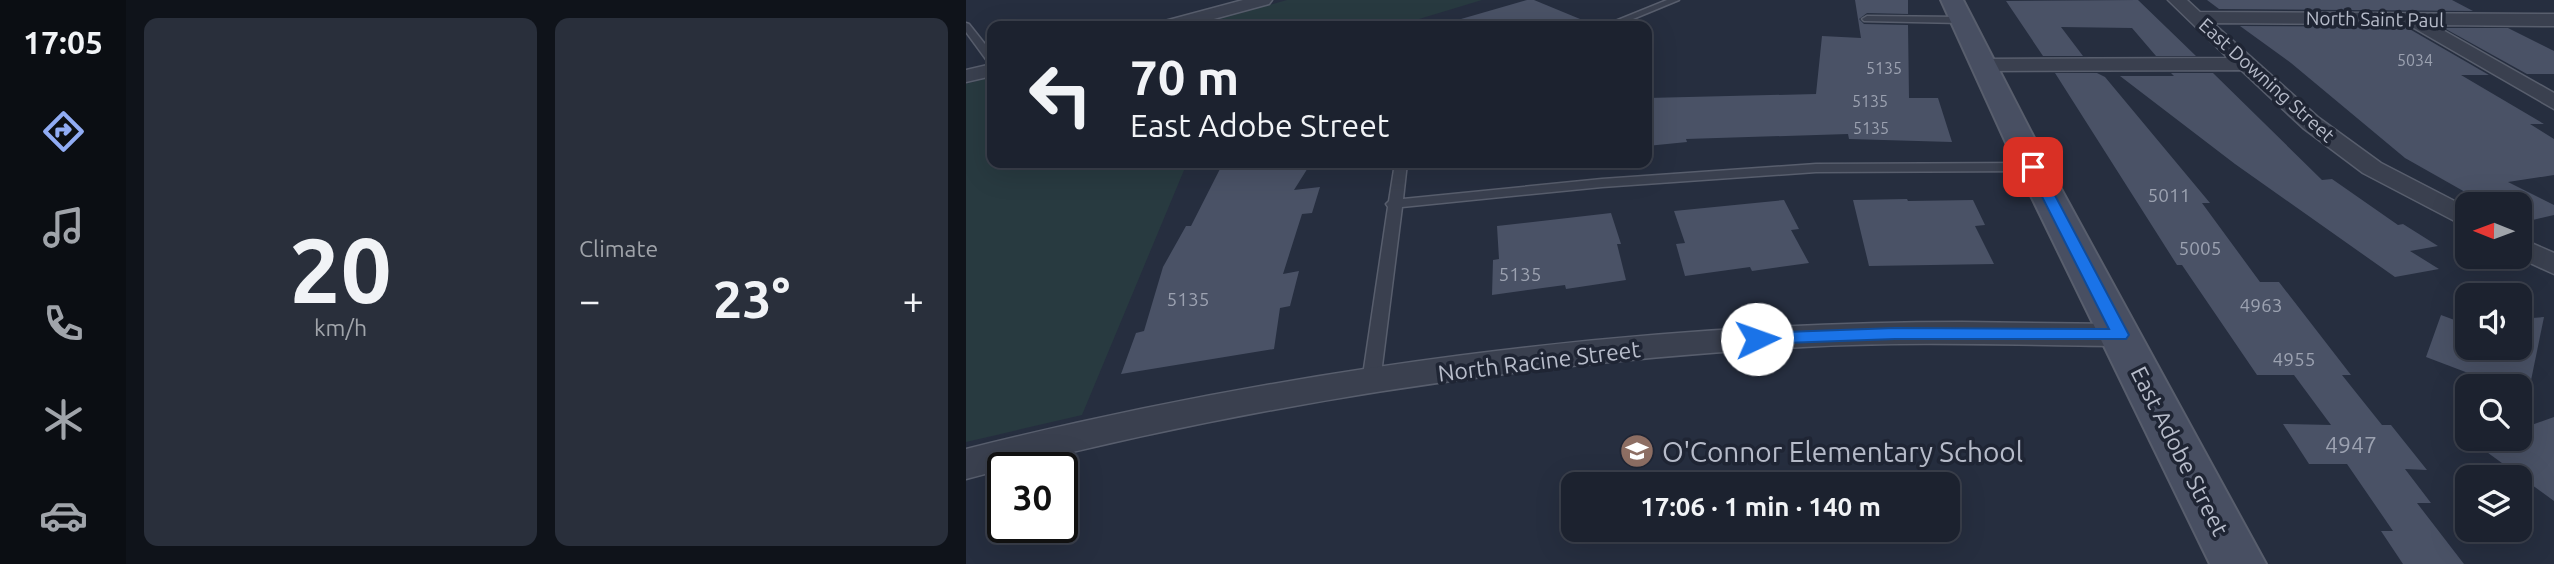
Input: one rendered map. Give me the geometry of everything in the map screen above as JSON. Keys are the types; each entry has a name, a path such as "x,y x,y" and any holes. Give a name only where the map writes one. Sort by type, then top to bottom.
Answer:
{"street":[{"path":"1186,21 1264,0"},
{"name":"East Downing Street","path":"2177,0 2311,123 2372,168 2455,213"},
{"path":"2382,0 2554,102"},
{"name":"East Adobe Street","path":"1956,10 2033,167 2238,564"},
{"name":"North Saint Paul","path":"2197,17 2554,20"},
{"path":"1985,65 2246,64"},
{"path":"966,76 987,71"},
{"path":"2532,253 2554,265"},
{"name":"North Racine Street","path":"966,464 1075,435 1371,382 1552,358 1711,342 1895,333 2120,335"}],"lane":[{"path":"1621,21 1675,0"},
{"path":"1867,19 1956,10"},
{"path":"966,26 987,53"},
{"path":"1393,204 1602,183 1816,168 2033,167"},
{"path":"1371,382 1393,204 1400,168"}],"shaded area":[{"path":"1287,0 1482,0 1413,21 1213,21"},
{"path":"987,78 987,168 1185,168 1082,415 966,442 966,84"}],"building":[{"path":"1534,0 1585,21 1461,21"},
{"path":"1855,0 1908,0 1908,14 1867,13 1859,19 1864,24 1908,25 1909,98 1938,98 1952,142 1849,139 1848,134 1686,139 1687,142 1652,146 1652,98 1816,94 1822,36 1861,38"},
{"path":"2138,0 2196,56 2156,56 2132,28 2061,27 2083,56 2043,56 2006,1"},
{"path":"2207,0 2452,0 2473,11 2219,9"},
{"path":"2240,26 2406,27 2489,75 2461,75 2544,124 2530,124 2554,139 2554,175 2508,182 2528,192 2465,192 2405,158 2291,63"},
{"path":"2444,28 2508,28 2554,51 2554,74 2527,74"},
{"path":"2055,73 2097,73 2105,77 2210,203 2202,203 2260,282 2279,282 2351,375 2342,375 2382,425 2391,425 2427,470 2405,469 2431,503 2417,503 2464,564 2403,564 2381,531 2393,531 2347,464 2309,464 2283,424 2331,425 2294,375 2257,375 2182,265 2177,265"},
{"path":"2171,73 2213,73 2322,180 2332,179 2398,225 2403,224 2438,246 2410,251 2439,269 2395,277 2235,164 2120,76 2174,76"},
{"path":"1220,168 1308,168 1294,190 1320,187 1312,213 1302,214 1283,274 1299,271 1290,306 1280,308 1274,349 1121,374 1136,333 1144,331 1163,267 1186,226 1191,226"},
{"path":"2532,194 2554,205 2554,215 2532,220"},
{"path":"1784,200 1799,229 1791,230 1809,263 1752,271 1750,267 1685,276 1676,244 1685,243 1674,211"},
{"path":"1853,200 1973,200 1985,225 1975,226 1994,264 1869,266"},
{"path":"1611,213 1621,244 1617,244 1626,280 1566,289 1565,285 1492,295 1493,260 1499,259 1497,226"},
{"path":"2441,315 2455,320 2455,360 2532,360 2532,318 2544,317 2532,376 2471,374 2426,357"},
{"path":"2554,417 2554,501 2532,485 2532,465 2505,465 2485,451 2532,451 2532,425"}],"place":[{"name":"O'Connor Elementary School","path":"1637,451"}],"route":[{"path":"1757,339 1895,333 2120,335 2033,167"}]}
